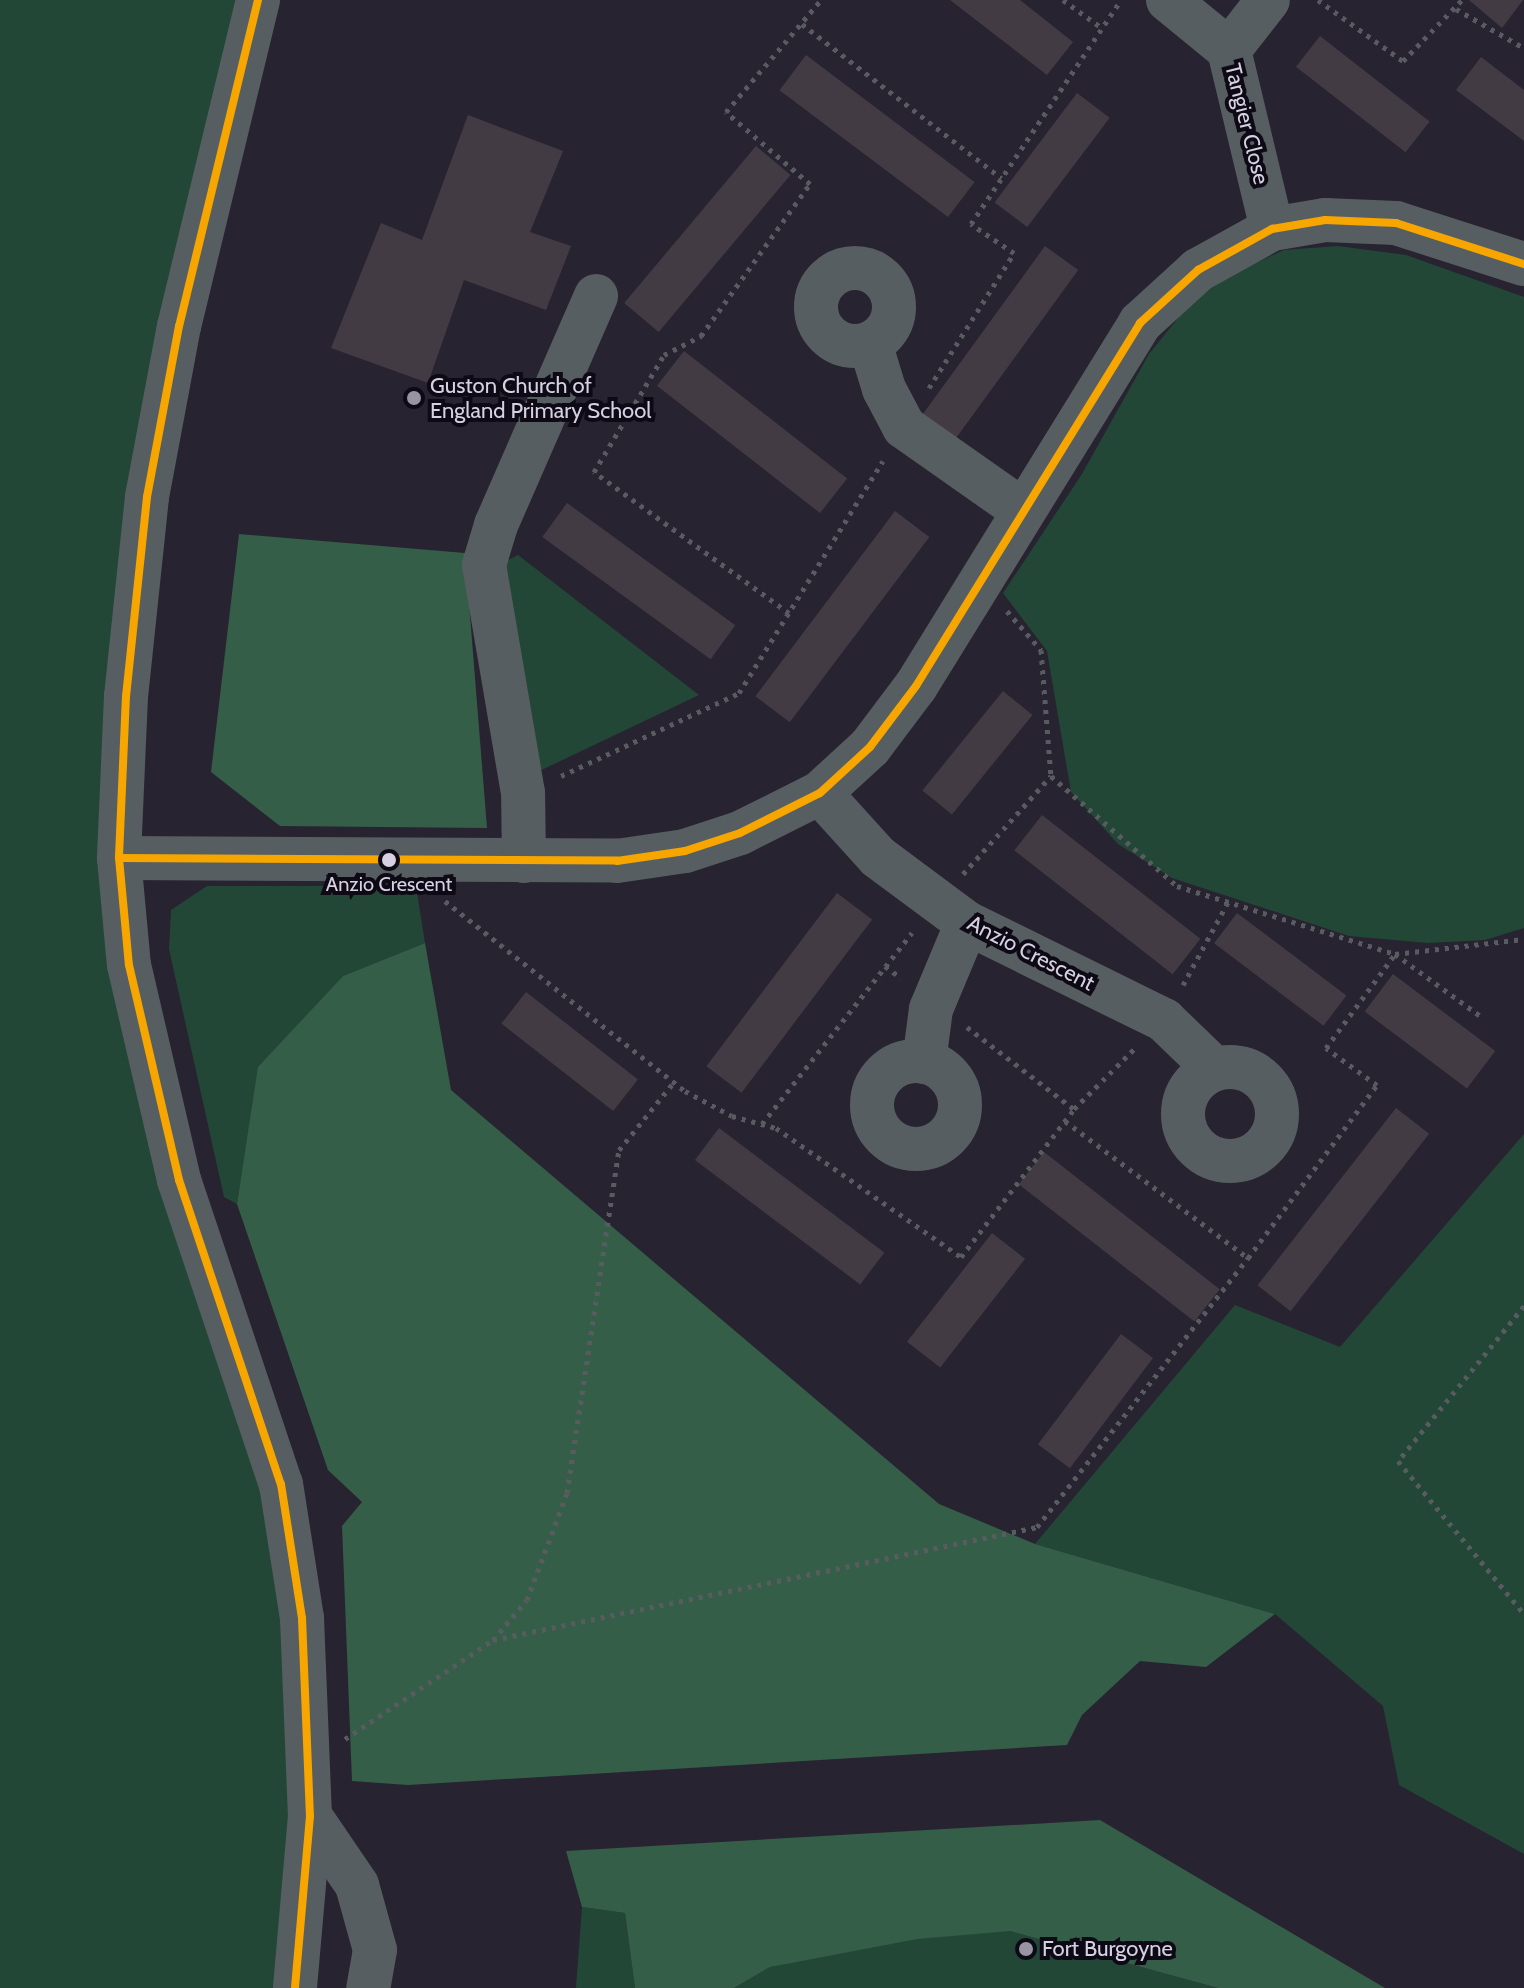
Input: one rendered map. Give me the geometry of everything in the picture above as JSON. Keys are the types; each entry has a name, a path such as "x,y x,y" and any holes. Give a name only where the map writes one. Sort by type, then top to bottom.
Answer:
{"street":[{"path":"258,0 179,326 147,497 126,696 119,858 129,965 179,1180 281,1484 302,1618 310,1816 295,1988"},
{"name":"Tangier Close","path":"1168,0 1229,50 1272,229"},
{"path":"1229,50 1268,0"},
{"path":"119,858 617,861 685,851 740,833 820,793 879,735 916,686 1140,323 1198,270 1272,229 1325,220 1396,223 1524,264"},
{"path":"524,861 523,793 484,565 496,525 596,296"},
{"path":"870,343 884,389 904,427 1022,510"},
{"name":"Anzio Crescent","path":"820,793 878,857 953,912 1164,1020 1215,1069"},
{"path":"924,1062 953,912"},
{"path":"310,1816 357,1885 375,1950 368,1988"}],"path":[{"path":"789,613 594,472 664,355 701,336 810,184 726,112 821,0"},
{"path":"1063,0 1102,28"},
{"path":"523,793 739,693 1014,253 971,224 1121,0"},
{"path":"1318,0 1403,61 1462,0"},
{"path":"1456,9 1524,48"},
{"path":"802,24 1001,178"},
{"path":"762,1124 885,966 953,912 1051,776 1041,650 980,580"},
{"path":"1051,776 1177,886 1395,954 1483,1018"},
{"path":"443,899 674,1082 732,1116 776,1128 961,1257 1074,1109 1164,1020 1228,902"},
{"path":"493,1640 1037,1527 1248,1258 1377,1085 1326,1048 1395,954 1524,939"},
{"path":"885,966 1074,1109"},
{"path":"310,1762 493,1640 527,1600 567,1493 619,1150 674,1082"},
{"path":"1065,1121 1248,1258"},
{"path":"1524,1306 1398,1461 1524,1614"}],"green space":[{"path":"0,0 258,0 147,497 129,965 281,1484 294,1988 0,1988"},
{"path":"1338,246 1406,255 1524,297 1524,928 1485,940 1428,943 1349,936 1172,878 1118,844 1071,792 1047,651 1003,593 1082,474 1149,354 1192,301 1233,273 1284,250"},
{"path":"239,534 465,553 487,828 280,826 211,772"},
{"path":"518,555 699,695 531,775 498,565"},
{"path":"207,886 416,886 425,943 343,976 259,1067 237,1204 224,1197 169,949 171,910"},
{"path":"425,943 451,1090 939,1504 1035,1544 1275,1614 1206,1667 1140,1661 1082,1715 1067,1745 408,1785 352,1781 342,1526 362,1502 328,1470 237,1204 258,1067 343,976"},
{"path":"1524,1134 1524,1854 1399,1785 1383,1706 1275,1614 1035,1544 1235,1305 1340,1347"},
{"path":"1100,1820 1385,1988 1218,1988 1010,1931 917,1939 770,1967 734,1988 635,1988 625,1913 582,1907 566,1851"},
{"path":"582,1907 625,1913 635,1988 576,1988"},
{"path":"1010,1931 1218,1988 734,1988 770,1967 916,1932"}],"building":[{"path":"950,0 1020,0 1073,42 1047,75"},
{"path":"1469,0 1523,0 1502,28"},
{"path":"1320,36 1430,122 1406,152 1296,67"},
{"path":"806,55 975,182 948,217 780,90"},
{"path":"1481,57 1524,90 1524,141 1456,90"},
{"path":"1077,93 1110,118 1027,227 995,202"},
{"path":"468,115 563,151 530,232 571,246 546,310 464,280 428,383 331,348 381,223 422,240"},
{"path":"756,146 790,175 659,332 624,303"},
{"path":"1045,246 1078,270 956,438 923,414"},
{"path":"684,351 847,478 820,513 657,386"},
{"path":"567,503 735,625 711,659 542,537"},
{"path":"895,511 929,537 790,722 755,696"},
{"path":"1003,691 1033,715 952,814 922,790"},
{"path":"1042,815 1200,939 1173,974 1014,850"},
{"path":"837,893 872,919 742,1093 706,1066"},
{"path":"1237,913 1346,995 1324,1026 1214,943"},
{"path":"1393,974 1495,1051 1467,1089 1365,1012"},
{"path":"526,992 638,1079 613,1111 501,1024"},
{"path":"1396,1108 1429,1134 1291,1311 1257,1285"},
{"path":"719,1128 884,1253 860,1285 695,1160"},
{"path":"1044,1152 1220,1289 1194,1322 1019,1184"},
{"path":"992,1233 1025,1259 940,1368 907,1342"},
{"path":"1121,1334 1153,1358 1070,1468 1038,1444"}],"transit line":[{"path":"258,0 179,326 147,497 126,696 119,858 129,965 179,1180 281,1484 302,1618 310,1816 295,1988"},
{"path":"119,858 617,861 685,851 740,833 820,793 870,747 916,686 1140,323 1198,270 1272,229 1325,220 1396,223 1524,264"}],"place":[{"name":"Guston Church of England Primary School","path":"414,398"},
{"name":"Anzio Crescent","path":"389,860"},
{"name":"Fort Burgoyne","path":"1026,1949"}]}
